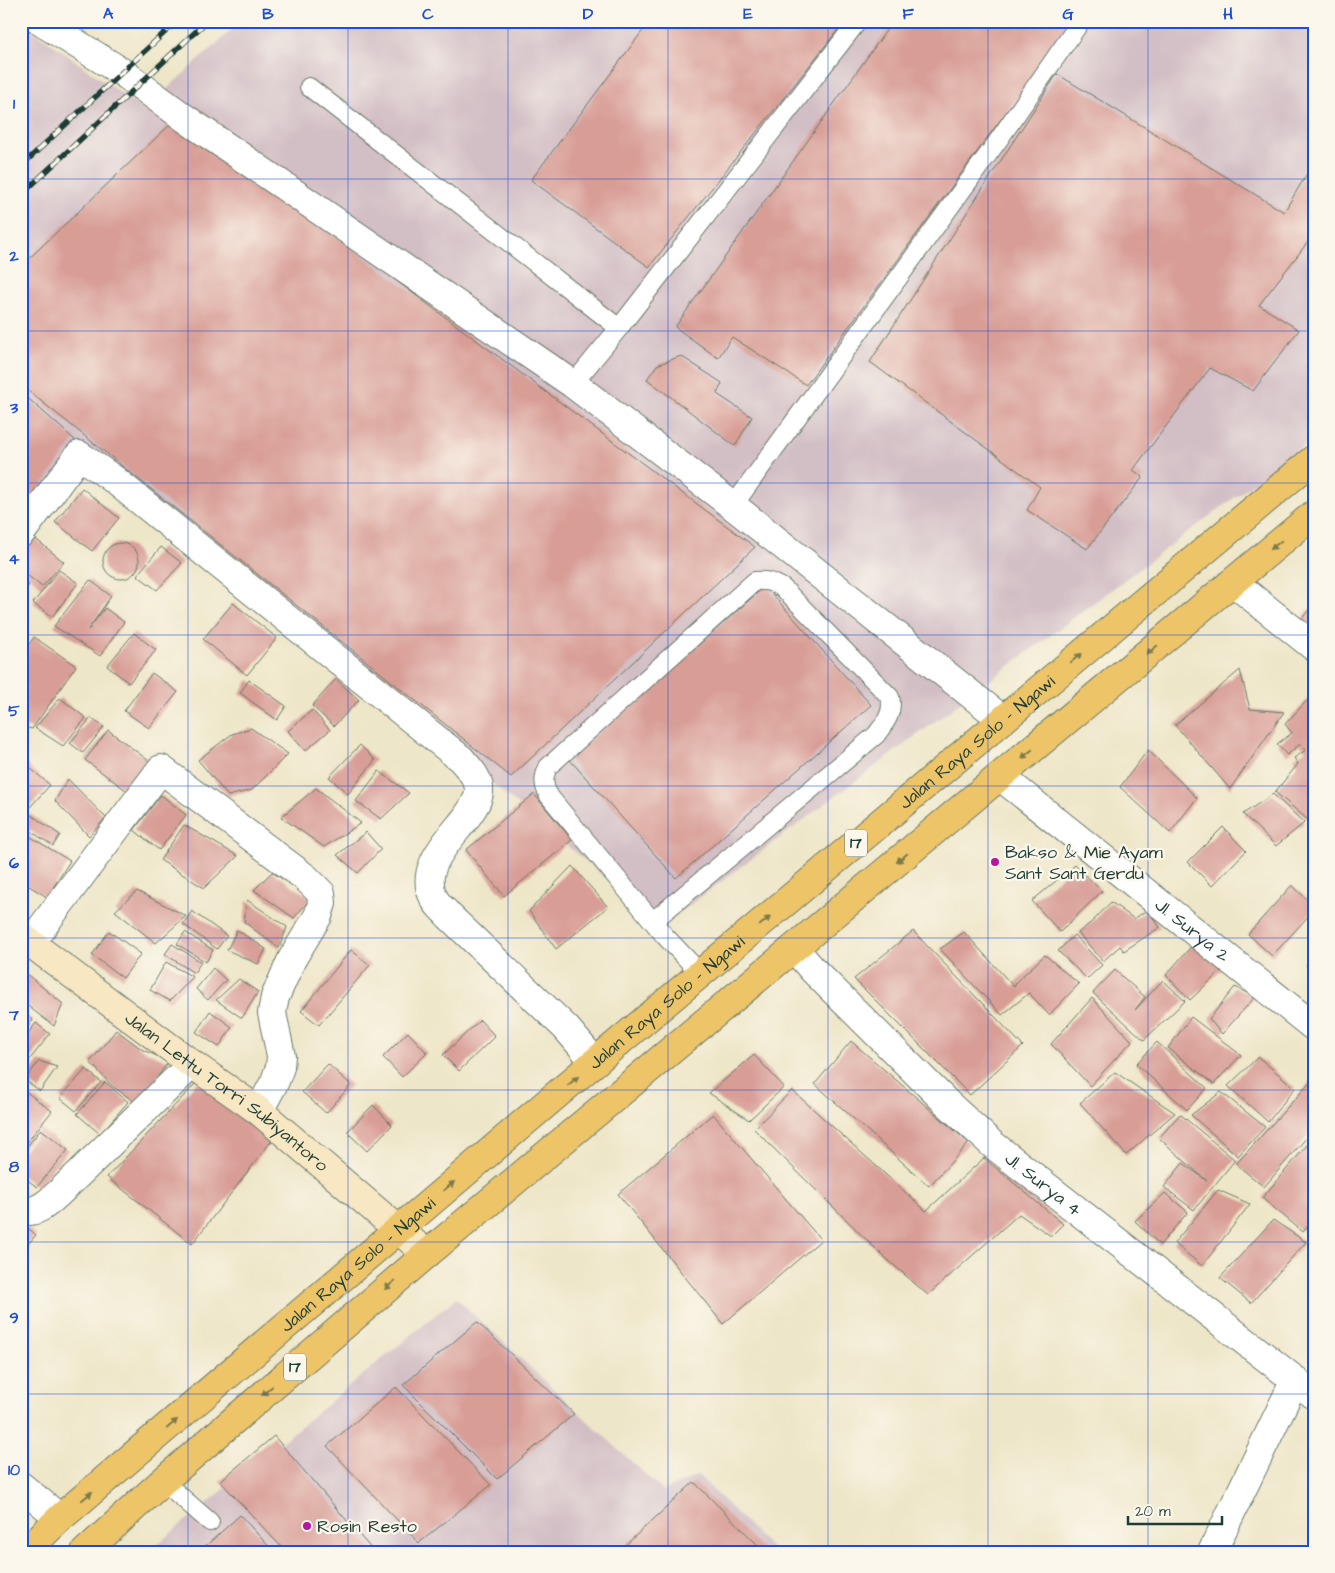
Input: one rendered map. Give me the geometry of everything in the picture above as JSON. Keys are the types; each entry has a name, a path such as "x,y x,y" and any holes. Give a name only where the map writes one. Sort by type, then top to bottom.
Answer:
{"highway":[{"name":"Jalan Raya Solo - Ngawi","path":"25,1552 60,1518 135,1456 398,1229 1002,719 1314,459"},
{"name":"Jalan Raya Solo - Ngawi","path":"85,1552 163,1481 427,1254 1314,514"},
{"path":"135,1456 163,1481"}],"main road":[{"name":"Jalan Lettu Torri Subiyantoro","path":"26,939 192,1064 258,1111 427,1254"}],"street":[{"path":"40,21 122,72 211,136 573,384 733,506 1002,719"},
{"path":"21,533 79,455 112,478 461,759 473,773 479,787 476,805 437,857 429,874 429,884 434,899 449,916 566,1028 595,1062"},
{"path":"1233,582 1314,647"},
{"path":"26,939 161,769 306,878 321,893 322,903 318,916 292,959 275,996 272,1013 281,1056 280,1067 258,1111"},
{"name":"Jl. Surya 2","path":"1001,777 1314,1027"},
{"name":"Jl. Surya 4","path":"794,948 812,969 992,1144 1304,1387"},
{"path":"21,1210 28,1212 44,1206 62,1191 192,1064"},
{"path":"1212,1552 1304,1387"},
{"path":"21,1486 60,1518"}],"lane":[{"path":"573,384 619,328 858,21"},
{"path":"733,506 997,142 1081,21"},
{"path":"309,87 619,328"},
{"path":"653,921 876,735 891,713 890,697 783,588 772,582 755,581 548,767 544,776 544,787 549,796 653,921 701,974"},
{"path":"163,1481 210,1522"}],"shaded area":[{"path":"241,21 1314,21 1314,438 663,925 461,758 78,452 21,509 21,22 144,110"},
{"path":"456,1298 663,1491 698,1475 775,1552 148,1552"}],"building":[{"path":"650,21 845,21 649,267 531,180"},
{"path":"893,21 1073,21 806,385 732,337 718,358 675,327"},
{"path":"1057,74 1284,212 1314,162 1314,240 1311,238 1259,305 1299,330 1253,391 1210,368 1133,470 1143,477 1087,549 1027,510 1040,487 870,362"},
{"path":"177,118 755,547 511,777 21,385 21,266"},
{"path":"681,356 722,383 717,394 752,417 735,446 647,379 657,365"},
{"path":"21,392 75,440 21,514"},
{"path":"82,488 119,518 92,551 55,522"},
{"path":"32,536 64,562 42,587 21,570 21,548"},
{"path":"121,543 134,548 139,561 134,574 121,579 108,574 103,561 108,548"},
{"path":"161,547 182,563 157,590 137,575"},
{"path":"59,570 78,583 52,617 33,603"},
{"path":"90,580 111,596 88,630 105,608 124,622 100,656 54,626"},
{"path":"21,581 29,585 21,597"},
{"path":"765,586 871,705 676,878 569,759"},
{"path":"233,603 277,638 247,675 203,639"},
{"path":"1314,603 1314,630 1301,620"},
{"path":"134,633 156,650 129,683 107,666"},
{"path":"34,637 76,666 32,729 21,726 21,656"},
{"path":"1240,670 1250,709 1284,712 1230,789 1175,725"},
{"path":"152,673 178,692 149,728 124,711"},
{"path":"336,679 359,700 334,726 312,706"},
{"path":"249,680 286,706 277,720 240,693"},
{"path":"1314,693 1314,825 1275,792 1298,764 1294,758 1306,750 1300,744 1287,755 1277,744 1292,733 1285,724"},
{"path":"60,698 86,718 63,746 35,728"},
{"path":"312,710 330,730 305,751 288,731"},
{"path":"91,718 104,727 83,753 70,743"},
{"path":"251,728 288,754 252,790 228,796 198,760 232,734"},
{"path":"108,730 157,767 134,796 85,760"},
{"path":"360,745 375,760 348,794 329,777"},
{"path":"1148,750 1197,798 1170,833 1120,787"},
{"path":"21,762 50,785 21,817"},
{"path":"379,771 409,793 381,819 356,801"},
{"path":"68,779 106,818 89,836 55,801"},
{"path":"316,788 361,823 324,847 281,817"},
{"path":"534,794 572,840 504,896 466,850"},
{"path":"1273,794 1304,823 1276,846 1243,814"},
{"path":"161,795 186,815 159,850 134,830"},
{"path":"30,814 60,835 53,846 22,825"},
{"path":"184,825 238,856 204,888 160,860"},
{"path":"1223,827 1246,851 1212,886 1188,862"},
{"path":"366,832 381,849 358,873 337,855"},
{"path":"26,834 70,861 47,897 21,881 21,842"},
{"path":"1075,865 1102,891 1060,932 1032,901"},
{"path":"572,866 608,907 556,949 529,911"},
{"path":"272,872 311,898 294,918 254,890"},
{"path":"1292,885 1314,906 1314,910 1272,956 1248,934"},
{"path":"137,891 186,916 156,943 115,911"},
{"path":"247,900 287,927 279,948 244,922"},
{"path":"1111,902 1134,919 1147,910 1160,927 1124,951 1120,946 1103,961 1078,933"},
{"path":"192,911 227,936 217,949 183,924"},
{"path":"237,930 266,949 258,964 227,950"},
{"path":"109,931 141,954 123,978 92,955"},
{"path":"913,931 1023,1046 970,1095 854,979"},
{"path":"185,932 213,950 206,962 177,944"},
{"path":"964,932 1014,987 1017,981 1045,955 1079,984 1049,1015 1029,993 1002,1015 940,949"},
{"path":"1074,935 1102,965 1087,979 1058,951"},
{"path":"1196,941 1227,965 1190,1000 1166,975"},
{"path":"172,944 201,962 194,973 165,954"},
{"path":"351,950 370,965 319,1025 301,1011"},
{"path":"1314,957 1314,974 1306,965"},
{"path":"166,962 193,977 170,1001 150,990"},
{"path":"213,968 226,980 208,1000 196,989"},
{"path":"1115,970 1145,997 1135,1010 1163,980 1185,1001 1144,1040 1093,993"},
{"path":"23,971 63,1004 54,1026 21,1001 21,974"},
{"path":"239,979 258,992 242,1018 216,1000"},
{"path":"1235,987 1255,997 1222,1034 1209,1019"},
{"path":"1092,998 1132,1041 1090,1086 1051,1044"},
{"path":"210,1011 232,1027 219,1047 196,1032"},
{"path":"23,1013 33,1020 21,1036 21,1016"},
{"path":"1191,1017 1241,1055 1214,1084 1168,1048"},
{"path":"480,1020 495,1036 459,1071 443,1055"},
{"path":"36,1023 50,1034 27,1063 21,1059 21,1042"},
{"path":"116,1030 143,1050 169,1061 138,1104 112,1086 90,1062"},
{"path":"408,1032 427,1053 402,1077 383,1057"},
{"path":"851,1041 969,1143 929,1186 815,1084"},
{"path":"1157,1042 1207,1088 1187,1110 1136,1064"},
{"path":"754,1055 784,1087 749,1120 709,1093"},
{"path":"1258,1057 1295,1088 1268,1122 1228,1086"},
{"path":"39,1061 57,1067 40,1091 25,1080"},
{"path":"328,1064 351,1085 326,1113 302,1092"},
{"path":"86,1069 101,1082 76,1111 60,1098"},
{"path":"1115,1072 1175,1113 1126,1155 1080,1103"},
{"path":"1314,1078 1314,1129 1264,1187 1236,1164"},
{"path":"198,1081 273,1139 192,1244 107,1177"},
{"path":"105,1082 128,1102 100,1134 77,1114"},
{"path":"21,1088 52,1111 21,1150"},
{"path":"792,1090 926,1211 984,1158 1063,1224 1051,1236 1019,1214 928,1295 880,1253 754,1129"},
{"path":"1221,1092 1265,1127 1238,1156 1191,1115"},
{"path":"373,1105 392,1125 367,1151 347,1132"},
{"path":"713,1114 821,1240 723,1324 618,1194"},
{"path":"1180,1114 1235,1160 1194,1210 1164,1187 1183,1163 1207,1181 1159,1138"},
{"path":"41,1129 68,1150 37,1187 21,1175 21,1154"},
{"path":"1314,1137 1314,1219 1303,1232 1262,1198"},
{"path":"1218,1190 1250,1204 1202,1266 1174,1243"},
{"path":"1165,1193 1188,1212 1160,1245 1135,1221"},
{"path":"1273,1220 1306,1242 1251,1303 1220,1278"},
{"path":"21,1222 36,1235 21,1252"},
{"path":"477,1322 574,1414 497,1479 403,1385"},
{"path":"396,1387 491,1485 419,1543 327,1446"},
{"path":"274,1436 374,1552 286,1552 220,1481"},
{"path":"694,1482 765,1552 618,1552"},
{"path":"240,1515 274,1552 199,1552"}],"railway":[{"path":"21,166 177,21"},
{"path":"21,195 207,21"}],"place":[{"name":"Bakso & Mie Ayam Sant Sant Gerdu","path":"995,862"},
{"name":"Rosin Resto","path":"307,1526"}]}
